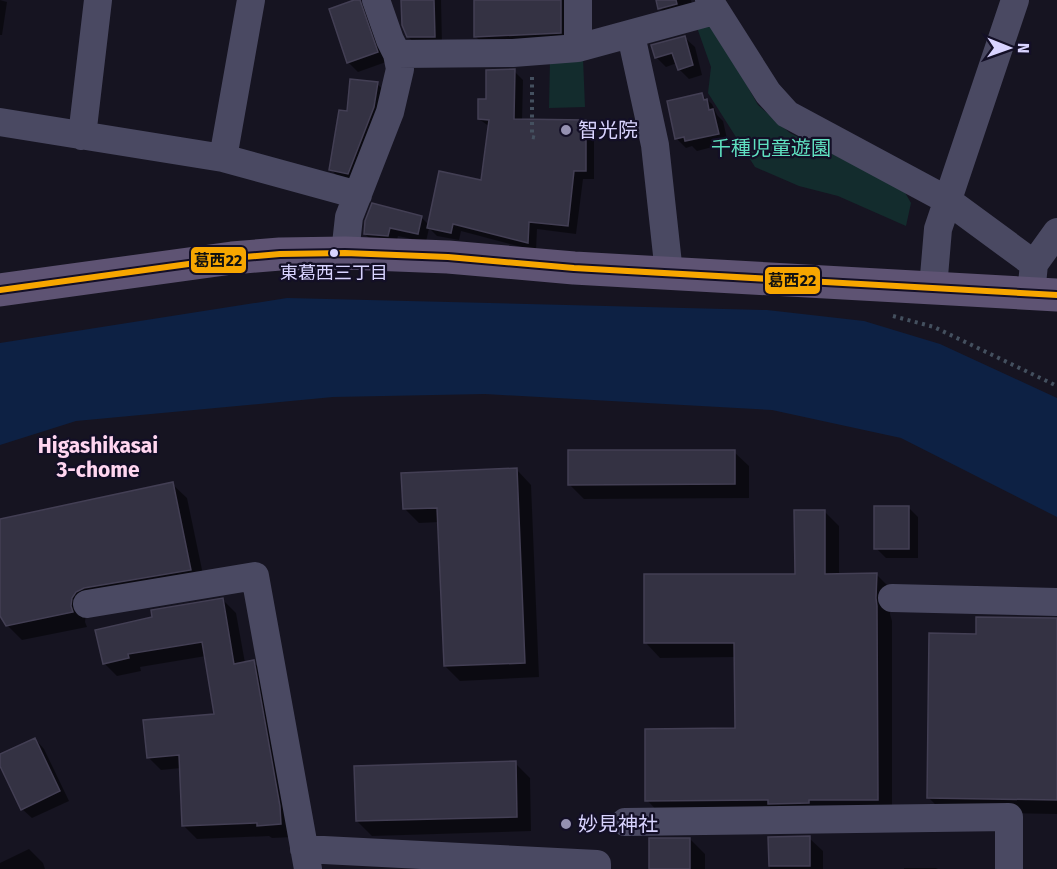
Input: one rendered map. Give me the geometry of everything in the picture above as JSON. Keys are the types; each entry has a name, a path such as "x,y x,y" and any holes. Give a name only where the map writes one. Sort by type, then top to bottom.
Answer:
{"main road":[{"path":"0,290 232,258 280,254 345,253 448,257 669,273 933,288 1041,285"}],"street":[{"path":"82,136 98,0"},
{"path":"223,158 250,0"},
{"path":"345,253 350,216 391,107 400,69 397,54 376,0"},
{"path":"578,0 578,48"},
{"path":"933,288 938,229 1015,0"},
{"path":"397,54 532,52 578,48 631,35 711,6 768,93 787,114 947,200 1041,285 1057,232"},
{"path":"631,35 655,145 669,273"},
{"path":"0,122 223,158 358,195"},
{"path":"87,604 255,576 306,859 597,864 597,869"},
{"path":"892,598 1057,602"},
{"path":"625,822 1009,818 1009,869"}],"path":[{"path":"532,52 532,137 537,138"},
{"path":"889,315 934,327 1057,386"}],"green space":[{"name":"千種児童遊園","path":"710,20 758,105 790,133 903,189 911,203 906,226 838,196 799,186 755,167 708,93 711,67 695,22"},
{"path":"583,58 585,107 549,108 550,60"}],"water":[{"path":"287,298 767,310 864,321 940,344 1057,398 1057,517 901,438 772,410 485,394 333,397 76,421 0,445 0,343"}],"building":[{"path":"360,0 378,52 347,63 329,9"},
{"path":"401,0 434,0 435,37 407,37 402,25"},
{"path":"474,0 561,0 561,33 474,37"},
{"path":"656,0 676,0 677,4 658,9"},
{"path":"685,36 693,65 678,70 672,53 655,58 651,45"},
{"path":"515,69 514,119 586,120 586,171 574,171 568,226 529,222 528,243 453,224 451,233 427,228 439,171 481,180 489,120 478,119 478,99 486,99 486,70"},
{"path":"350,79 378,82 374,107 348,174 329,170 339,110 347,111"},
{"path":"702,93 704,100 707,99 709,110 713,109 719,134 685,141 684,137 675,139 667,101"},
{"path":"372,203 422,216 418,234 390,228 388,236 364,234 365,221"},
{"path":"568,450 735,450 735,484 568,485"},
{"path":"517,468 525,663 444,666 437,508 403,509 401,473"},
{"path":"173,482 191,570 84,588 76,592 72,598 73,612 6,626 0,616 0,519"},
{"path":"874,506 909,506 909,549 874,549"},
{"path":"794,510 825,510 825,574 877,573 878,800 809,800 809,803 768,804 768,800 645,801 645,729 735,728 734,643 644,643 644,574 795,574"},
{"path":"223,598 234,664 254,660 280,806 281,824 182,826 179,755 147,758 143,720 214,714 202,642 128,654 129,658 103,664 95,630 152,617 151,610"},
{"path":"976,617 1057,618 1057,800 927,798 929,633 976,634"},
{"path":"35,738 60,791 21,810 0,766 0,754"},
{"path":"516,761 517,817 356,821 354,766"},
{"path":"810,836 810,866 769,866 768,837"},
{"path":"649,838 690,838 690,869 649,869"}],"transit line":[{"name":"葛西22","path":"0,290 232,258 280,254 345,253 448,257 574,268 1057,295"}],"place":[{"name":"智光院","path":"566,130"},
{"name":"東葛西三丁目","path":"334,253"},
{"name":"妙見神社","path":"566,824"}],"district":[{"name":"Higashikasai 3-chome","path":"98,458"}]}
